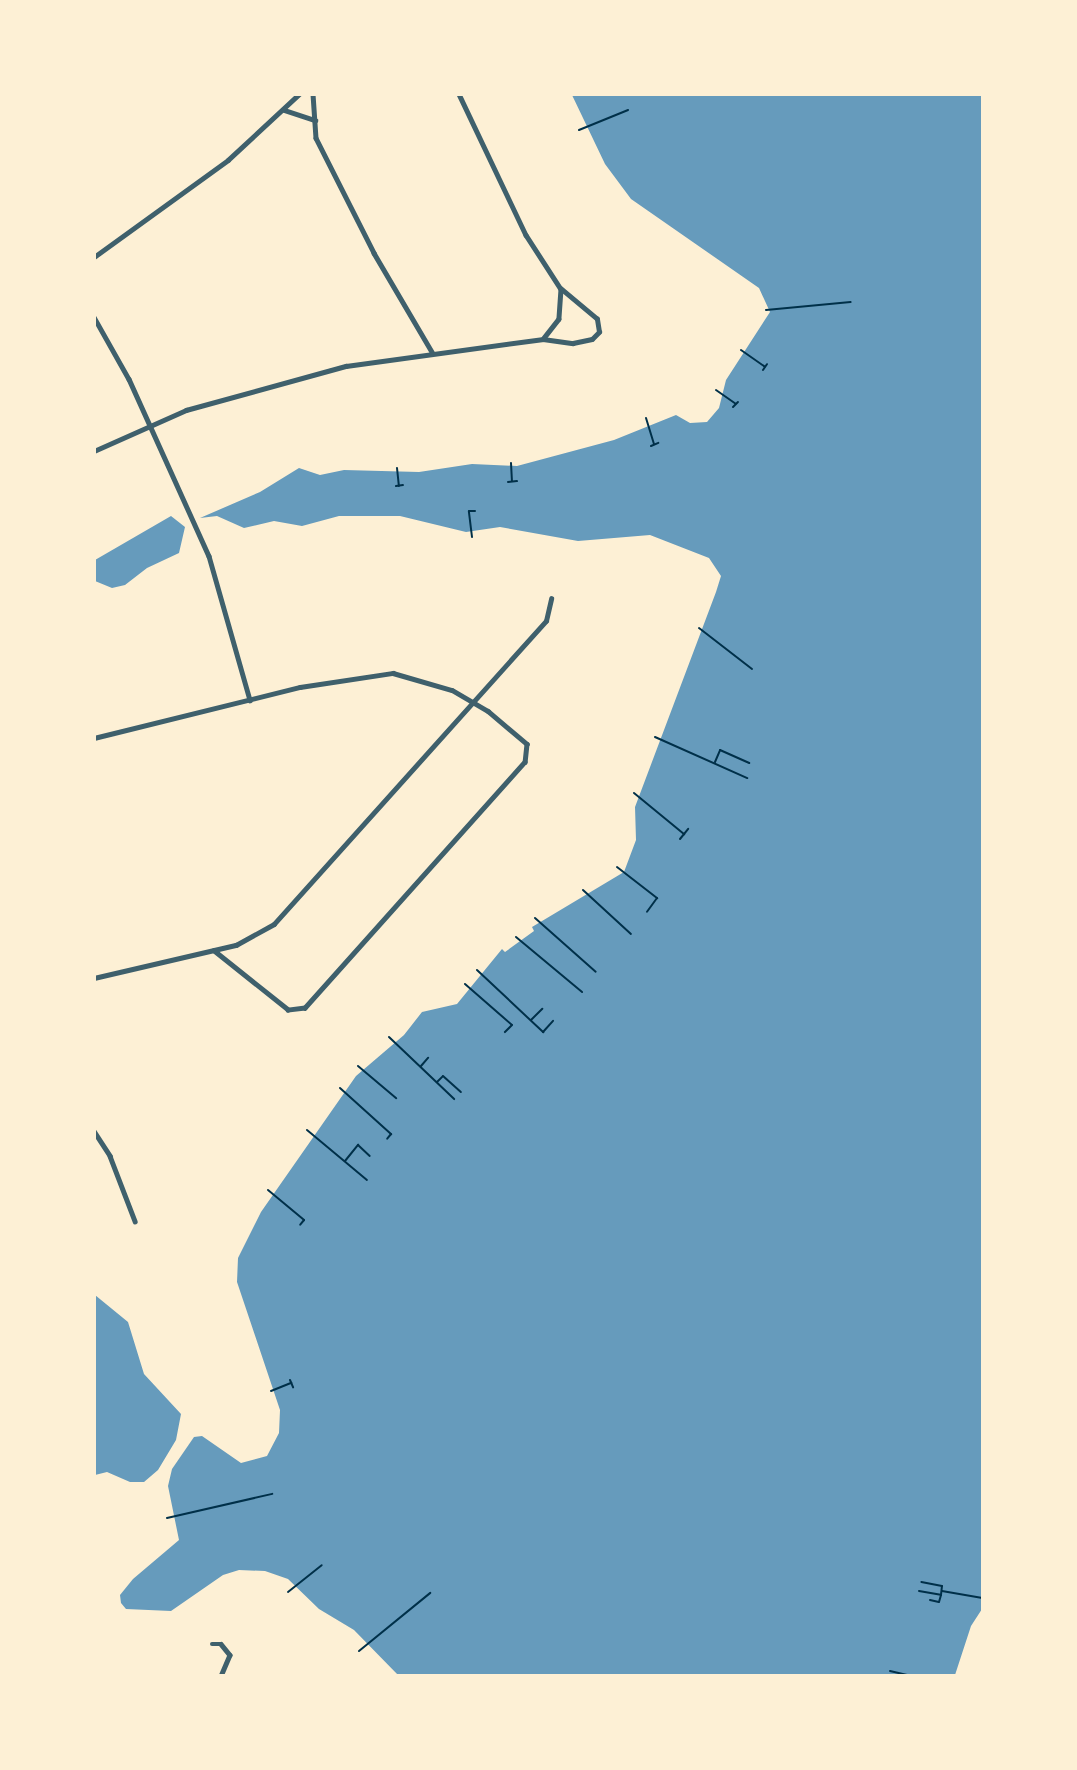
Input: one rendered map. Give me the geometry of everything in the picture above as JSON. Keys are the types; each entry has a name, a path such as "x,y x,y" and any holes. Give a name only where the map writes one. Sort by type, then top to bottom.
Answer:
{"street":[{"path":"94,257 228,160 299,94"},
{"path":"313,94 316,138 374,253 432,352"},
{"path":"94,451 148,425 287,380 432,352 543,339 583,342 599,332 597,319 588,308 561,289 526,235 459,94"},
{"path":"284,110 315,120"},
{"path":"543,339 559,319 561,289"},
{"path":"94,317 148,425 218,581 250,700"},
{"path":"94,978 214,951 252,939 274,924 545,621 551,599"},
{"path":"94,738 250,700 385,673 431,682 474,702 527,744 525,762 307,1006 288,1010 214,951"},
{"path":"94,1131 110,1156 135,1221"},
{"path":"212,1644 221,1644 230,1655 221,1675"}],"path":[{"path":"579,130 628,110"},
{"path":"766,310 851,302"},
{"path":"741,349 765,367"},
{"path":"716,390 736,404"},
{"path":"646,418 654,444"},
{"path":"510,463 512,481"},
{"path":"397,468 399,486"},
{"path":"508,482 517,481"},
{"path":"472,537 469,511 475,511"},
{"path":"699,628 752,668"},
{"path":"654,737 747,778"},
{"path":"714,763 720,750 749,763"},
{"path":"634,793 684,834"},
{"path":"680,839 688,829"},
{"path":"617,867 657,898 647,912"},
{"path":"583,890 631,934"},
{"path":"535,918 596,972"},
{"path":"516,937 582,992"},
{"path":"477,970 543,1032 554,1021"},
{"path":"465,984 512,1025 505,1032"},
{"path":"531,1020 542,1009"},
{"path":"389,1037 454,1099"},
{"path":"420,1066 428,1058"},
{"path":"358,1066 396,1098"},
{"path":"437,1082 443,1076 461,1092"},
{"path":"340,1088 391,1134 387,1139"},
{"path":"377,1129 381,1124"},
{"path":"307,1130 367,1180"},
{"path":"344,1161 358,1145 370,1156"},
{"path":"268,1190 304,1220 300,1225"},
{"path":"271,1391 291,1382 293,1387"},
{"path":"167,1518 272,1494"},
{"path":"288,1592 322,1565"},
{"path":"921,1582 942,1586 939,1602 930,1600"},
{"path":"919,1591 982,1598"},
{"path":"359,1651 430,1593"},
{"path":"890,1671 912,1675"}],"water":[{"path":"572,95 982,95 982,1609 971,1626 955,1675 398,1675 354,1630 319,1609 288,1579 265,1571 239,1570 223,1575 171,1611 126,1609 121,1603 120,1595 133,1579 179,1540 168,1486 172,1469 194,1437 202,1436 241,1463 267,1456 279,1433 280,1410 237,1282 238,1258 261,1212 356,1076 404,1035 422,1012 457,1004 502,949 505,952 534,931 532,927 624,872 636,840 635,807 721,576 709,558 650,535 578,541 500,527 466,532 400,516 339,516 302,526 274,521 244,528 217,516 200,518 260,492 299,468 320,475 344,470 419,472 472,464 517,466 614,440 676,415 690,423 707,422 719,408 726,380 770,312 759,288 631,199 605,164"},
{"path":"171,516 185,527 179,553 147,568 125,585 112,588 95,581 95,560"},
{"path":"95,1295 128,1322 144,1374 181,1414 176,1440 158,1470 144,1482 130,1482 107,1472 95,1475"}]}
